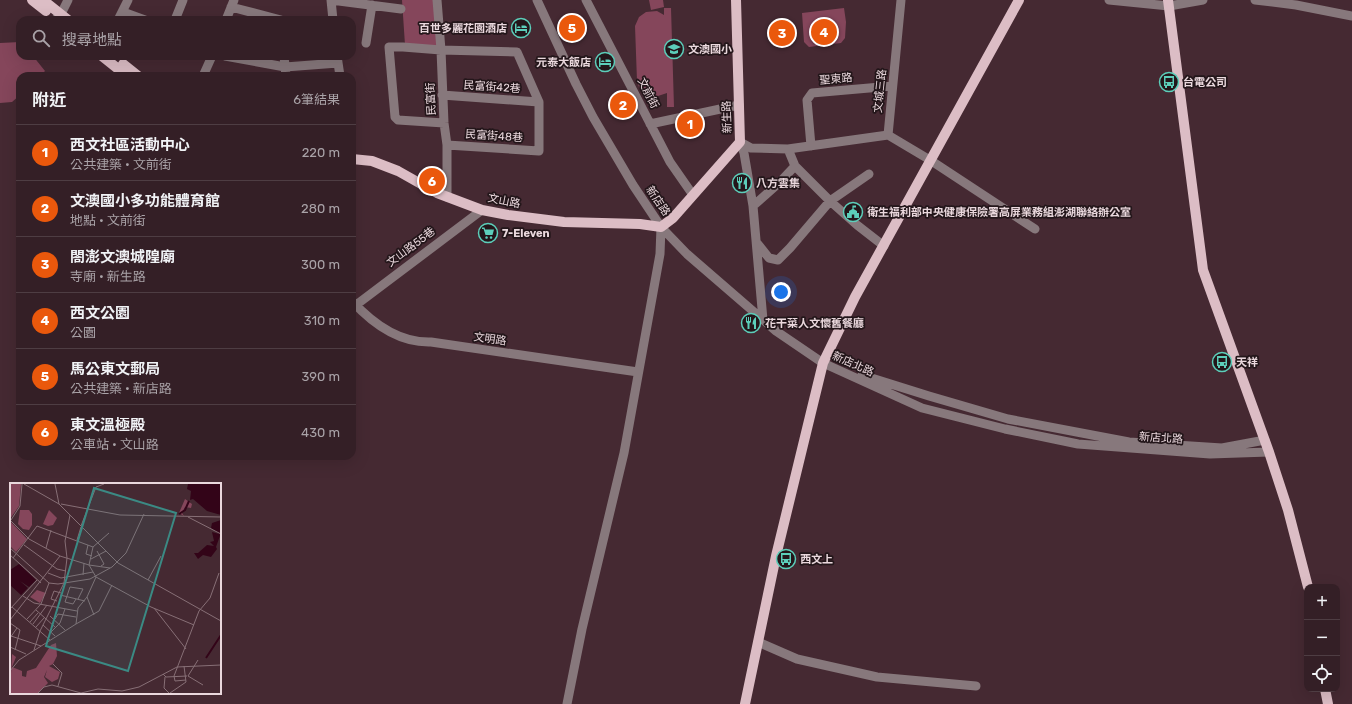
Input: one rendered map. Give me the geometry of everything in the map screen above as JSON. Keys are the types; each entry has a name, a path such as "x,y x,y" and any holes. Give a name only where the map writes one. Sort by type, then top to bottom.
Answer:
{"main road":[{"path":"32,0 57,16"},
{"path":"43,0 58,16"},
{"name":"新生路","path":"661,226 673,218 740,142 736,0"},
{"path":"745,704 776,556 823,363 855,297 1019,0"},
{"path":"1168,3 1203,270 1269,452 1288,510 1307,584"},
{"path":"107,60 123,72"},
{"path":"118,60 133,72"},
{"name":"文山路","path":"356,159 372,161 398,171 431,190 482,210 564,222 661,226"},
{"path":"1326,692 1328,704"}],"street":[{"path":"61,16 68,0"},
{"path":"120,16 128,0"},
{"path":"177,16 183,0"},
{"path":"333,16 331,0 401,9"},
{"name":"民富街","path":"437,0 441,50 442,95 447,144 447,197"},
{"name":"新店路","path":"537,0 576,84 593,116 633,185 661,226 687,254 776,331 823,363"},
{"name":"文前街","path":"586,0 670,162 692,195"},
{"name":"文城三路","path":"888,135 901,0"},
{"path":"1109,0 1168,3 1203,0"},
{"path":"1255,0 1352,16"},
{"path":"228,16 233,4 269,16"},
{"path":"366,43 372,5"},
{"path":"123,12 134,16"},
{"path":"444,123 398,120 395,117 393,109 389,47 517,52 539,102"},
{"path":"205,72 210,60"},
{"path":"241,60 286,71 334,60"},
{"path":"285,60 286,71"},
{"path":"338,60 340,72"},
{"name":"聖東路","path":"811,146 807,100 812,94 892,86"},
{"name":"民富街42巷","path":"442,95 539,102"},
{"name":"民富街48巷","path":"447,144 539,151 539,102"},
{"path":"650,124 739,105"},
{"path":"740,142 751,148 788,149 888,135 930,160 1035,229"},
{"path":"740,142 744,153 753,206 763,320"},
{"path":"788,149 795,166 830,201 884,246"},
{"path":"753,206 779,183 795,166"},
{"path":"757,243 770,258 778,260 830,201 869,174"},
{"name":"文山路55巷","path":"356,302 482,210"},
{"path":"567,704 582,629 624,453 660,254 661,226"},
{"name":"文明路","path":"356,305 383,329 400,337 420,343 432,342 638,372"},
{"name":"新店北路","path":"823,363 1008,419 1129,442 1222,448 1265,440"},
{"name":"新店北路","path":"823,363 922,408 1005,429 1078,444 1210,454 1269,452"},
{"path":"758,642 797,660 877,677 976,686"}],"shaded area":[{"path":"402,0 435,0 439,48 405,45"},
{"path":"649,0 663,0 664,7 651,10"},
{"path":"664,8 671,8 674,107 667,107 667,93 658,96 646,95 639,87 637,81 635,26 639,17 646,12 657,11 664,15"},
{"path":"844,8 846,22 845,38 841,43 809,47 804,42 802,13"},
{"path":"16,42 16,60 36,60 45,71 16,72 16,98 12,102 0,103 0,43"}],"place":[{"name":"百世多麗花園酒店","path":"521,28"},
{"name":"馬公東文郵局","path":"572,28"},
{"name":"西文公園","path":"824,32"},
{"name":"閤澎文澳城隍廟","path":"782,33"},
{"name":"文澳國小","path":"674,49"},
{"name":"元泰大飯店","path":"605,62"},
{"name":"台電公司","path":"1169,82"},
{"name":"文澳國小多功能體育館","path":"623,105"},
{"name":"西文社區活動中心","path":"690,124"},
{"name":"東文溫極殿","path":"432,181"},
{"name":"八方雲集","path":"742,183"},
{"name":"衛生福利部中央健康保險署高屏業務組澎湖聯絡辦公室","path":"853,212"},
{"name":"7-Eleven","path":"488,233"},
{"name":"花干菜人文懷舊餐廳","path":"751,323"},
{"name":"天祥","path":"1222,362"},
{"name":"西文上","path":"786,559"}]}
